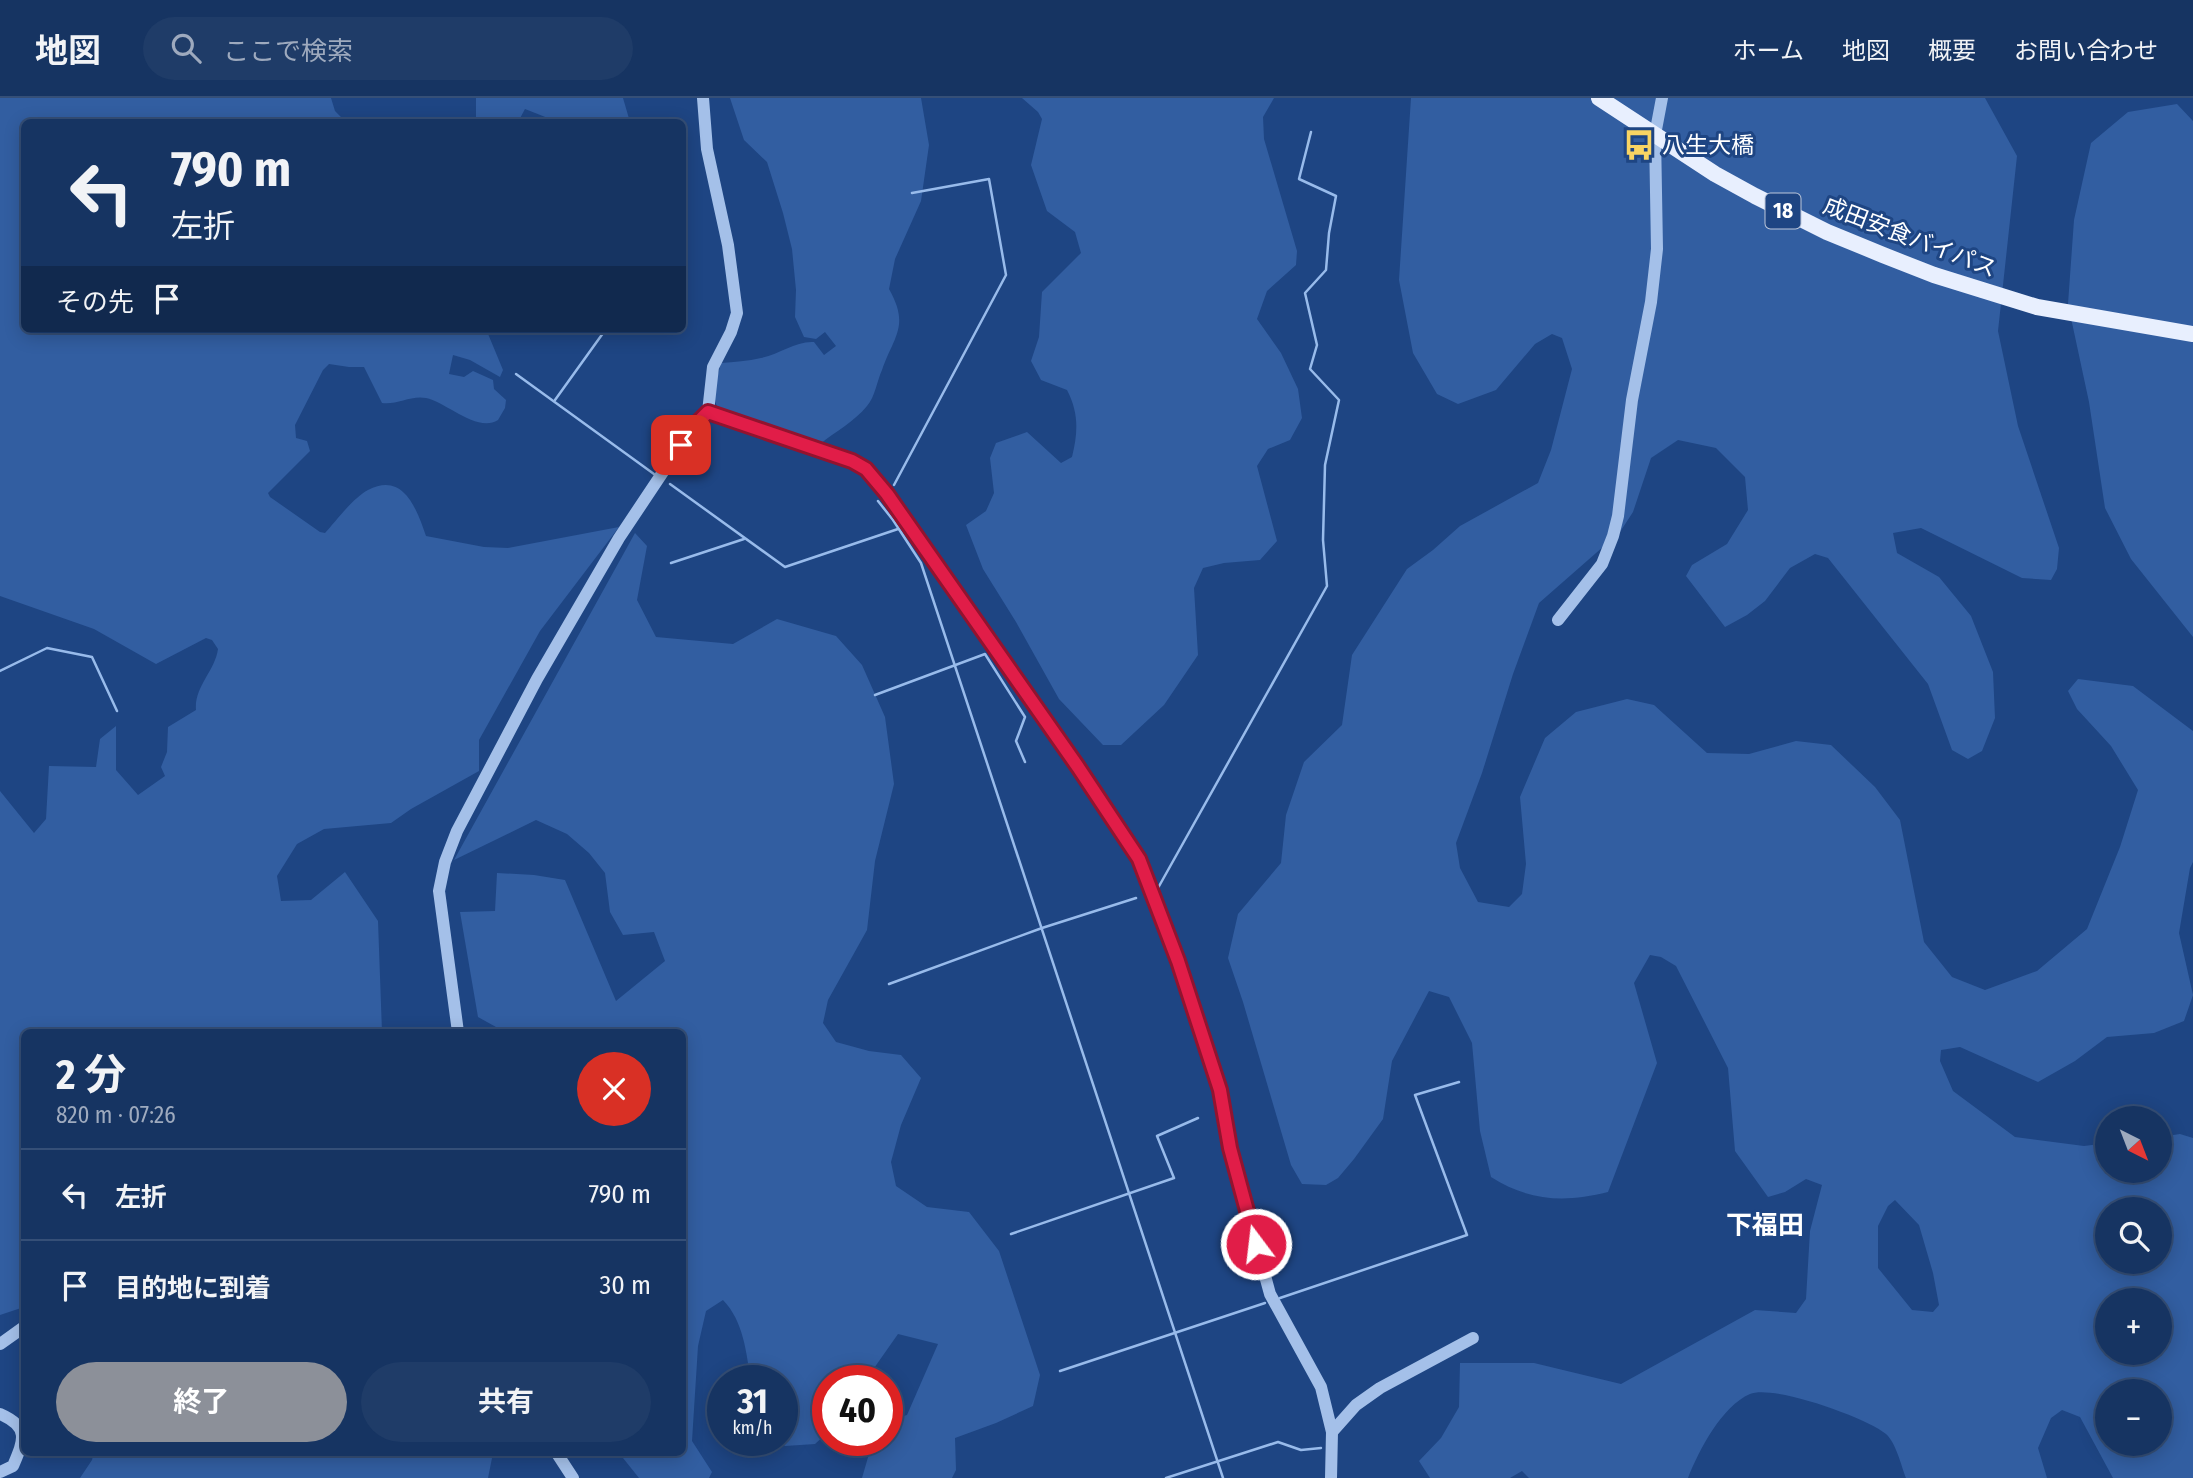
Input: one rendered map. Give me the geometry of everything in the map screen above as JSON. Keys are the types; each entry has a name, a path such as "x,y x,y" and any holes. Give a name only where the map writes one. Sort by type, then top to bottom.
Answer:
{"main road":[{"name":"成田安食バイパス","path":"1599,98 1714,174 1798,218 1934,275 2036,307 2193,334"}],"street":[{"path":"458,1029 439,891 453,841 502,743 599,571 681,445 708,412 713,367 731,332 737,313 727,245 707,149 703,98"},
{"path":"1558,620 1602,564 1618,516 1632,400 1651,302 1657,249 1655,135 1662,98"},
{"path":"708,412 852,461 874,477 1139,859 1178,961 1216,1076 1230,1148 1270,1294 1321,1387 1332,1432 1331,1478"},
{"path":"0,1344 21,1329"},
{"path":"1332,1432 1356,1405 1380,1388 1473,1338"},
{"path":"0,1414 12,1419 21,1432"},
{"path":"0,1472 13,1466 21,1447"},
{"path":"559,1456 573,1478"}],"shaded area":[{"path":"0,98 331,98 335,111 343,119 21,119 21,333 488,333 503,370 500,377 470,360 453,355 449,374 464,377 473,371 493,380 494,389 506,400 498,420 481,423 471,420 426,398 382,403 364,367 329,364 323,370 295,425 296,438 307,441 310,451 268,493 270,497 325,533 363,493 380,485 391,486 400,489 407,496 426,536 484,547 508,548 619,527 540,631 479,740 479,771 391,823 324,829 297,844 277,876 281,901 311,900 345,872 378,921 382,1029 21,1029 21,1308 0,1315 0,791 34,833 46,819 49,766 96,767 100,739 116,726 116,770 138,795 165,776 161,767 167,752 168,727 196,710 198,694 218,649 212,640 206,638 156,664 94,629 0,596"},
{"path":"476,98 623,98 629,119 550,119 525,109 520,119 476,119"},
{"path":"730,98 921,98 929,145 921,201 895,259 889,289 898,312 898,331 870,402 857,417 820,444 719,412 716,405 715,388 721,363 761,358 807,342 814,342 824,355 836,346 825,332 816,339 804,337 795,317 796,290 792,249 783,213 767,162 744,140"},
{"path":"1022,98 1274,98 1263,117 1264,139 1297,251 1296,265 1267,291 1257,319 1281,353 1298,389 1302,418 1290,440 1268,449 1257,466 1277,541 1260,560 1203,568 1194,588 1198,655 1164,705 1121,745 1103,745 1059,699 983,569 966,525 986,511 994,493 990,458 996,443 1027,432 1061,463 1072,457 1075,440 1075,415 1067,390 1041,380 1031,361 1039,337 1042,292 1081,253 1075,232 1047,211 1031,165 1042,119"},
{"path":"1411,98 1985,98 2017,156 1998,331 2018,426 2059,548 2057,569 2051,580 2022,578 1921,528 1893,533 1897,553 1939,577 1971,616 1993,672 1995,718 1982,751 1968,759 1952,750 1928,684 1828,558 1815,554 1790,568 1765,601 1725,627 1686,576 1692,565 1727,544 1748,510 1745,477 1716,448 1678,440 1651,458 1633,512 1620,532 1539,603 1456,843 1460,868 1478,902 1509,907 1522,894 1526,864 1520,797 1545,738 1576,712 1627,699 1654,705 1707,753 1749,754 1796,741 1831,745 1875,787 1900,820 1924,942 1952,977 1985,990 2037,971 2087,929 2120,847 2138,790 2111,746 2077,709 2068,691 2078,679 2133,686 2193,731 2193,862 2179,933 2193,995 2184,1021 2154,1033 2107,1037 2075,1061 2038,1082 1960,1047 1941,1050 1940,1061 1953,1091 2015,1137 2084,1146 2095,1145 2095,1183 2172,1183 2172,1135 2180,1134 2193,1138 2193,1478 2113,1478 2101,1456 2172,1456 2172,1379 2095,1379 2095,1445 2080,1417 2062,1410 2051,1418 2038,1448 2047,1478 1906,1478 1893,1443 1876,1427 1820,1404 1762,1392 1750,1394 1740,1400 1721,1418 1705,1442 1688,1478 1529,1478 1522,1471 1510,1478 1430,1478 1419,1461 1441,1438 1459,1407 1460,1363 1534,1363 1621,1384 1755,1310 1796,1313 1806,1299 1810,1231 1822,1185 1806,1179 1785,1192 1768,1197 1735,1151 1728,1068 1676,966 1661,957 1650,955 1634,983 1657,1063 1608,1192 1576,1198 1547,1198 1519,1191 1491,1177 1480,1131 1472,1043 1449,997 1429,991 1392,1061 1383,1119 1354,1159 1338,1178 1326,1185 1302,1184 1291,1165 1228,958 1238,914 1281,863 1286,815 1304,762 1342,725 1352,655 1407,569 1460,526 1538,483 1551,450 1572,369 1562,338 1552,334 1535,344 1496,390 1458,404 1437,394 1413,353 1399,280","holes":["1895,1200 1919,1225 1939,1305 1933,1312 1912,1310 1878,1268 1878,1226 1888,1206"]},
{"path":"2177,104 2193,121 2193,637 2131,559 2105,508 2089,402 2068,304 2074,220 2091,143 2128,112"},
{"path":"635,533 647,546 637,600 656,637 733,644 777,619 836,636 862,665 885,717 894,784 875,861 867,930 828,1000 823,1023 836,1042 869,1051 901,1055 921,1078 901,1125 891,1162 896,1186 927,1207 969,1212 999,1251 1040,1375 1033,1406 955,1438 956,1470 952,1478 862,1478 868,1456 903,1456 903,1416 907,1415 938,1344 898,1334 876,1365 812,1365 812,1444 798,1445 798,1365 748,1365 740,1328 723,1300 706,1311 698,1346 692,1441 712,1472 709,1478 639,1478 621,1456 686,1456 686,1029 500,1029 478,1017 460,912 495,911 497,873 565,880 616,1001 665,961 654,932 623,935 610,912 605,873 589,853 567,834 536,820 454,860"},
{"path":"93,1456 492,1456 488,1478 80,1478"}],"waterway":[{"path":"1158,888 1327,586 1323,540 1325,465 1339,400 1310,369 1317,345 1305,293 1326,270 1336,196 1299,179 1311,132"},
{"path":"894,485 1006,275 989,179 912,193"},
{"path":"555,400 603,333"},
{"path":"516,374 654,474"},
{"path":"670,484 785,567 898,529"},
{"path":"878,501 921,563 1223,1478"},
{"path":"671,563 744,539"},
{"path":"0,671 47,648 92,657 117,711"},
{"path":"875,695 985,654 1025,717 1016,741 1025,762"},
{"path":"889,984 1042,928 1136,898"},
{"path":"1280,1298 1467,1235 1415,1095 1459,1082"},
{"path":"1011,1234 1174,1178 1157,1136 1198,1118"},
{"path":"1060,1371 1265,1303"},
{"path":"1166,1478 1278,1442 1301,1450 1321,1448"}],"place":[{"name":"八生大橋","path":"1639,145"}],"district":[{"name":"下福田","path":"1765,1225"}],"route":[{"path":"681,445 708,412 852,461 866,469 887,494 1139,859 1200,1024 1220,1090 1230,1148 1256,1244"}]}
